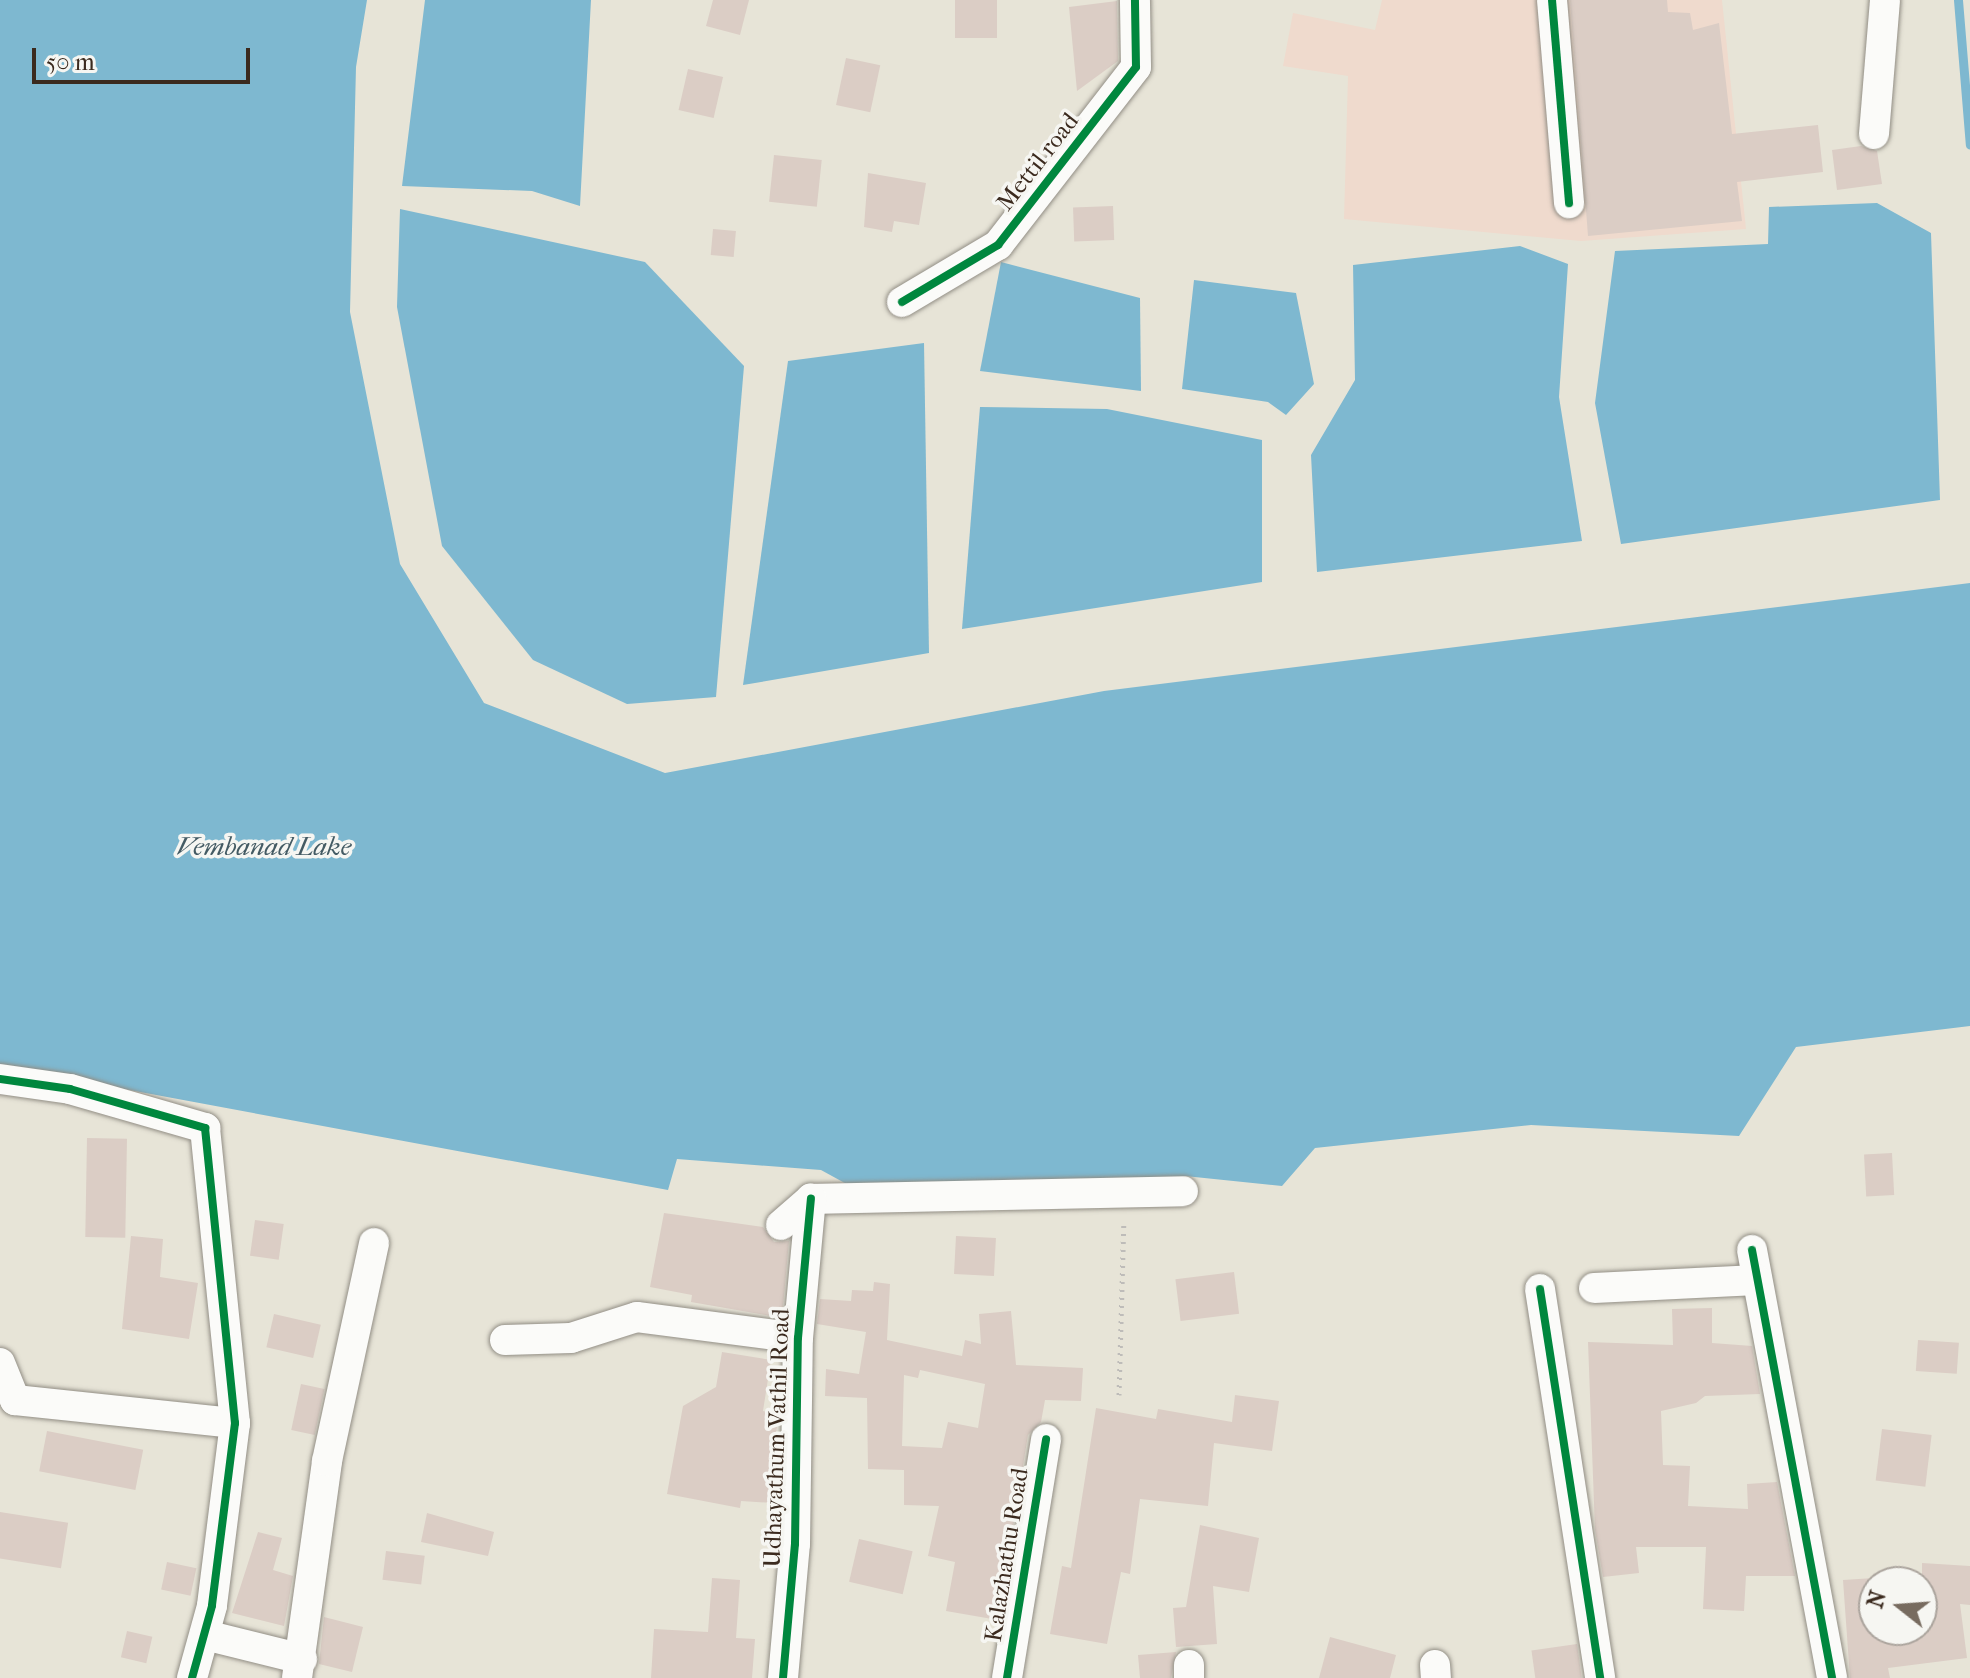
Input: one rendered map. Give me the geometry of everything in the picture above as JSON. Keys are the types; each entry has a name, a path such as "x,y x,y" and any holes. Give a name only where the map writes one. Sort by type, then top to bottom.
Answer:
{"street":[{"name":"Mettil road","path":"902,302 998,245 1136,67 1135,0"},
{"path":"1552,0 1569,203"},
{"path":"1874,134 1885,0"},
{"path":"0,1079 70,1089 205,1128 242,1375 205,1635 192,1678"},
{"path":"781,1225 811,1199 1124,1196 1183,1191"},
{"name":"Udhayathum Vathil Road","path":"783,1678 795,1544 798,1338 811,1199"},
{"path":"205,1635 300,1668 327,1461 374,1243"},
{"path":"1752,1250 1832,1678"},
{"path":"1594,1288 1757,1280"},
{"path":"1540,1289 1600,1678"},
{"path":"505,1340 571,1338 637,1317 798,1338"},
{"path":"0,1363 15,1400 235,1423"},
{"name":"Kalazhathu Road","path":"1007,1678 1046,1439"}],"path":[{"path":"1119,1395 1124,1196"}],"shaded area":[{"path":"1382,0 1722,0 1746,229 1581,241 1344,219 1348,76 1283,66 1293,13 1375,30"}],"water":[{"name":"Vembanad Lake","path":"0,0 367,0 356,67 350,312 400,564 484,703 665,773 1104,691 1970,583 1970,1026 1796,1047 1739,1136 1531,1125 1315,1148 1282,1186 1185,1176 1162,1206 863,1193 821,1170 677,1159 668,1190 0,1066"},
{"path":"425,0 591,0 580,206 532,191 402,186"},
{"path":"1877,203 1931,233 1940,500 1621,544 1595,403 1615,251 1768,244 1769,207"},
{"path":"400,209 645,262 744,366 716,697 627,704 533,660 442,546 397,307"},
{"path":"1520,246 1568,264 1559,397 1582,541 1317,572 1311,455 1355,380 1353,265"},
{"path":"1001,262 1140,298 1141,391 980,371"},
{"path":"1194,280 1296,293 1314,384 1286,415 1268,402 1182,389"},
{"path":"924,343 929,653 743,685 788,361"},
{"path":"980,407 1107,409 1262,440 1262,582 962,629"}],"building":[{"path":"713,0 749,0 740,35 706,26"},
{"path":"955,0 997,0 997,38 955,38"},
{"path":"1570,0 1667,0 1668,12 1690,13 1693,30 1719,23 1732,134 1818,125 1823,172 1737,182 1742,221 1588,236"},
{"path":"1117,1 1118,61 1077,91 1069,7"},
{"path":"846,58 880,65 870,112 836,105"},
{"path":"688,69 723,77 714,118 679,110"},
{"path":"1861,146 1877,151 1882,184 1837,190 1832,150"},
{"path":"774,155 822,160 817,207 769,202"},
{"path":"868,173 926,183 919,225 894,221 892,232 864,227"},
{"path":"1113,206 1114,240 1074,241 1073,207"},
{"path":"713,229 736,231 734,257 711,255"},
{"path":"87,1138 127,1139 125,1238 85,1237"},
{"path":"1892,1153 1894,1195 1866,1196 1864,1154"},
{"path":"664,1213 763,1227 774,1242 789,1241 782,1318 691,1302 692,1295 650,1287"},
{"path":"255,1220 284,1224 279,1260 250,1256"},
{"path":"131,1236 163,1239 160,1277 198,1283 189,1339 122,1329"},
{"path":"956,1236 996,1238 994,1276 954,1274"},
{"path":"1234,1272 1239,1314 1181,1321 1175,1279"},
{"path":"874,1282 890,1284 887,1340 962,1356 965,1340 981,1344 979,1314 1011,1311 1016,1365 1083,1368 1081,1401 1045,1400 1041,1422 1028,1435 998,1620 946,1611 955,1562 928,1556 939,1506 904,1505 904,1470 868,1469 867,1398 825,1396 826,1369 859,1374 866,1332 817,1324 820,1299 851,1301 852,1290 873,1291","holes":["920,1370 985,1384 978,1428 948,1422 942,1448 902,1446 904,1375 918,1378"]},
{"path":"1712,1308 1712,1343 1752,1346 1760,1394 1705,1396 1696,1403 1661,1411 1663,1465 1690,1466 1688,1506 1748,1509 1747,1484 1777,1482 1795,1576 1746,1576 1744,1611 1703,1609 1706,1547 1636,1547 1639,1573 1603,1577 1595,1530 1588,1342 1673,1345 1672,1309"},
{"path":"274,1314 321,1325 313,1358 266,1347"},
{"path":"1918,1340 1959,1343 1957,1374 1916,1371"},
{"path":"722,1352 771,1360 763,1411 779,1414 771,1465 778,1466 774,1503 741,1501 740,1508 667,1494 683,1406 716,1387"},
{"path":"301,1384 324,1389 315,1435 291,1430"},
{"path":"1235,1395 1279,1401 1272,1451 1214,1443 1208,1506 1140,1499 1130,1574 1121,1572 1107,1644 1050,1634 1062,1566 1071,1568 1096,1408 1156,1419 1158,1409 1232,1422"},
{"path":"1882,1429 1932,1435 1925,1487 1876,1481"},
{"path":"47,1431 143,1450 135,1490 39,1471"},
{"path":"0,1512 68,1523 61,1568 0,1559"},
{"path":"427,1513 494,1532 488,1556 421,1542"},
{"path":"1200,1525 1259,1538 1249,1592 1213,1586 1217,1644 1176,1647 1173,1608 1186,1607"},
{"path":"258,1532 282,1538 273,1570 293,1576 284,1626 232,1613"},
{"path":"859,1539 913,1551 903,1594 849,1582"},
{"path":"386,1551 425,1556 421,1585 382,1580"},
{"path":"167,1562 196,1568 191,1596 161,1589"},
{"path":"1922,1563 1970,1566 1970,1605 1960,1604 1967,1658 1888,1668 1890,1678 1850,1678 1843,1580 1858,1579 1858,1646 1938,1646 1938,1566 1922,1566"},
{"path":"712,1578 740,1580 736,1638 755,1639 752,1678 651,1678 654,1629 708,1632"},
{"path":"324,1617 363,1627 352,1672 319,1664"},
{"path":"127,1631 152,1637 146,1663 121,1657"},
{"path":"1330,1637 1396,1655 1390,1678 1319,1678"},
{"path":"1577,1644 1582,1678 1535,1678 1531,1650"},
{"path":"1176,1652 1171,1678 1140,1678 1138,1655"}],"waterway":[{"path":"1958,0 1970,145"}],"cycle path":[{"path":"902,302 998,245 1136,67 1135,0"},
{"path":"1552,0 1569,203"},
{"path":"0,1079 70,1089 205,1128 235,1423 212,1606 192,1678"},
{"path":"783,1678 795,1544 798,1338 811,1199"},
{"path":"1752,1250 1832,1678"},
{"path":"1540,1289 1600,1678"},
{"path":"1007,1678 1046,1439"}]}
